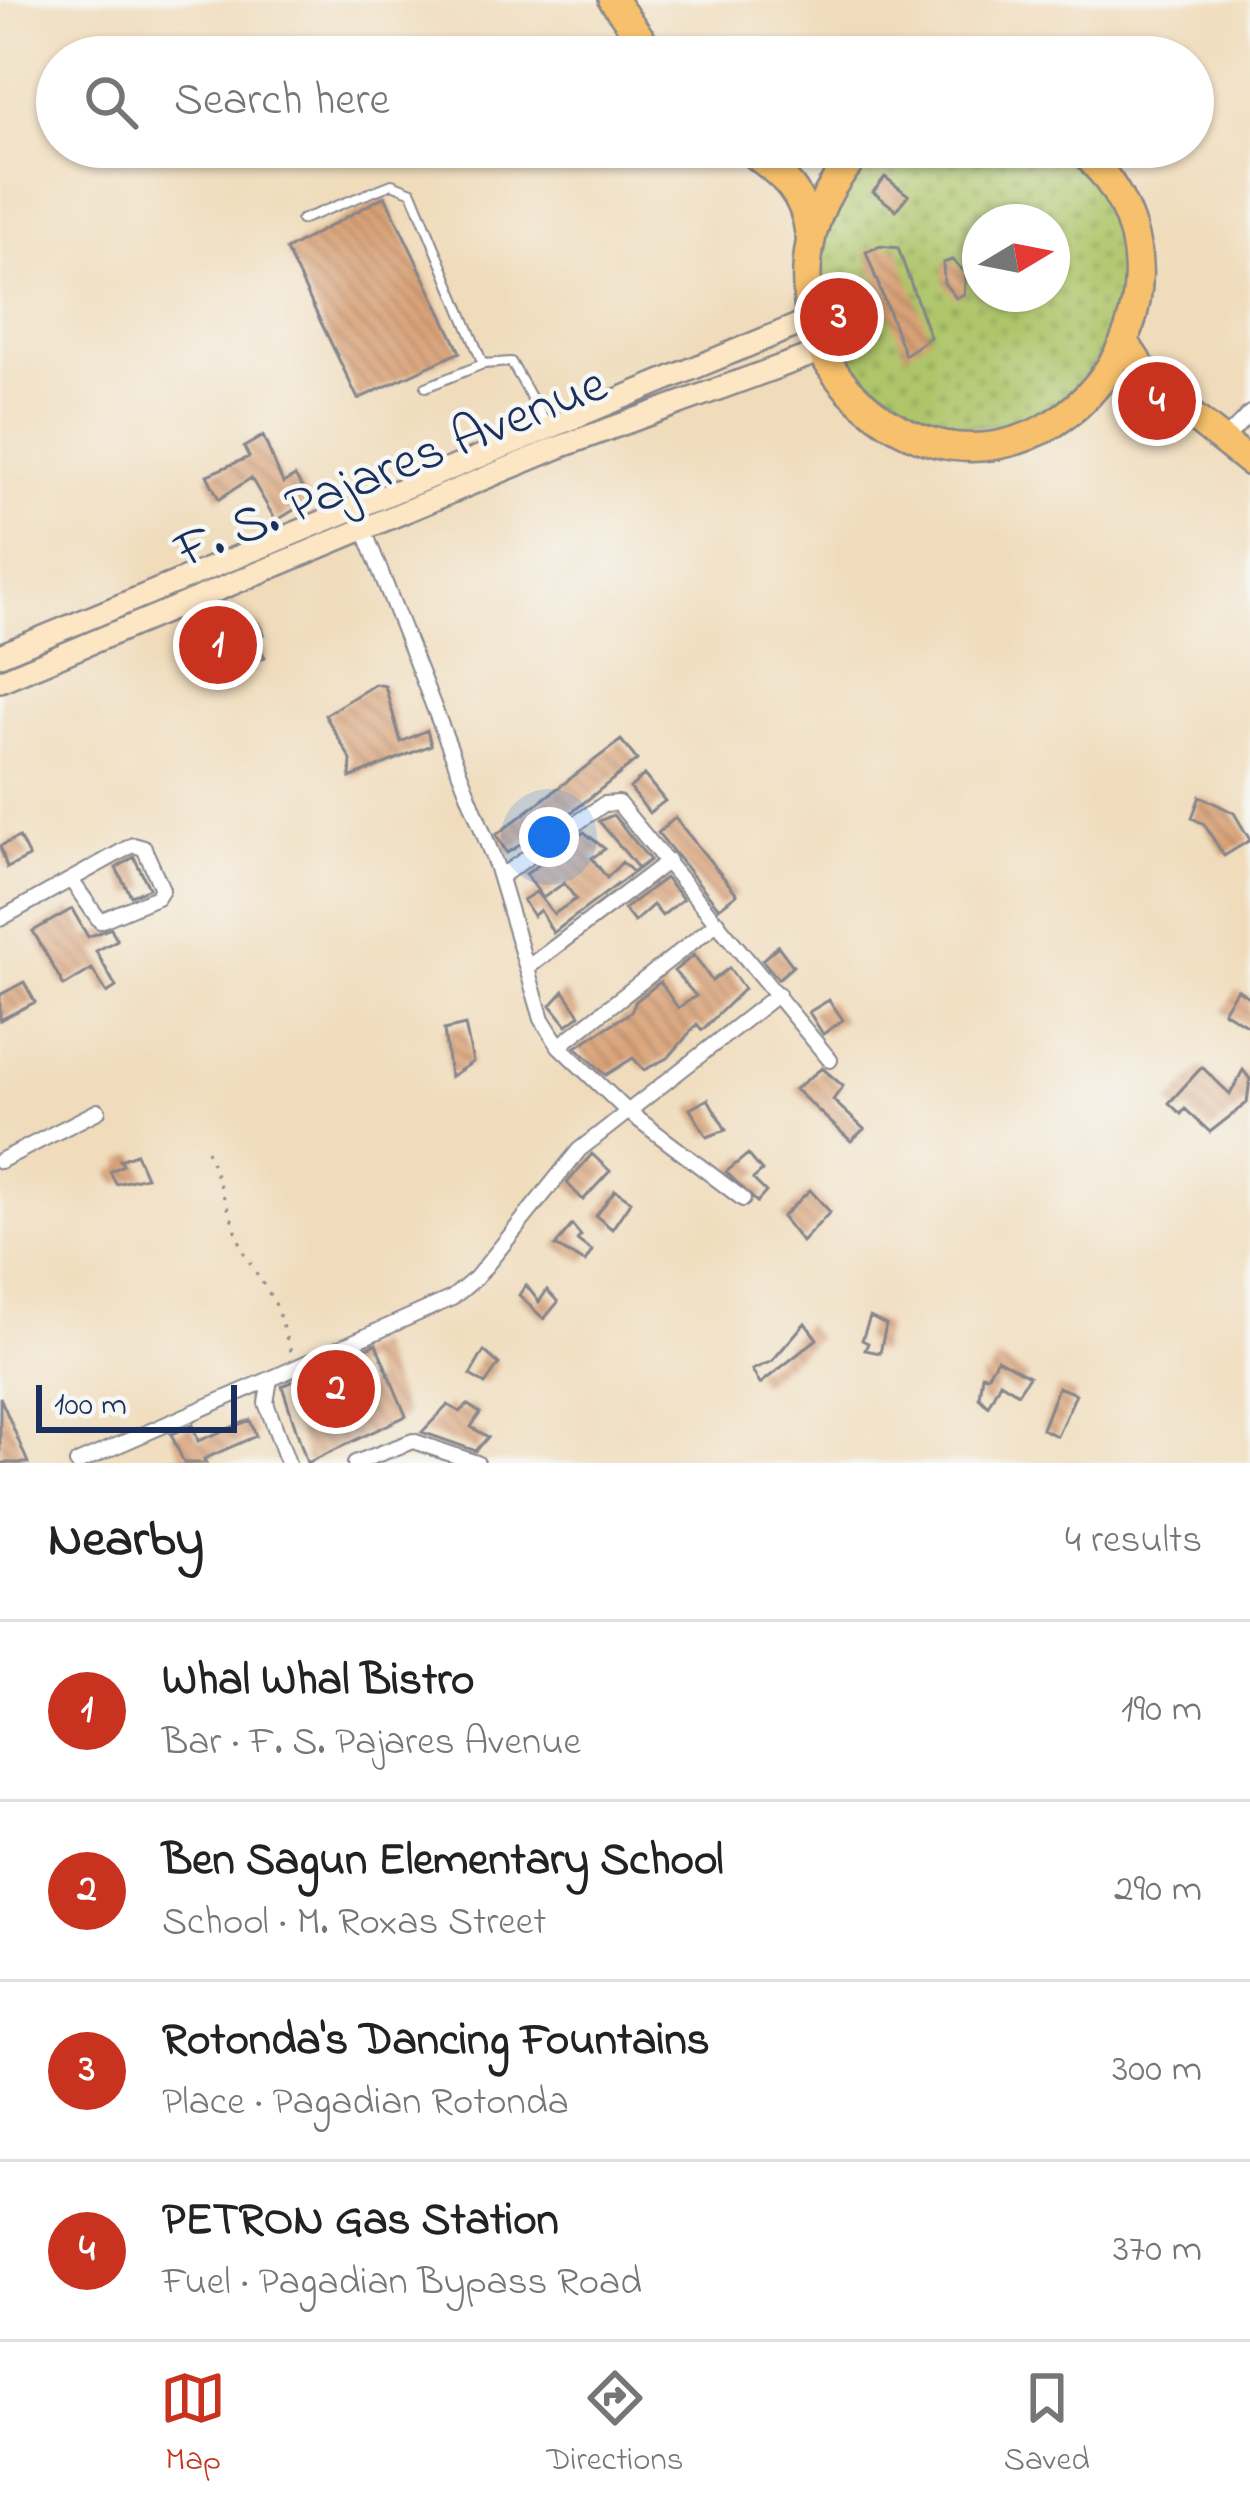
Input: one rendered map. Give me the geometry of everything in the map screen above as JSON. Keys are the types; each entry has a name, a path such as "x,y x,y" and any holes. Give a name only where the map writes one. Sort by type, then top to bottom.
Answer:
{"highway":[{"path":"613,0 639,36"},
{"path":"773,168 801,199 809,238"},
{"path":"845,168 809,238 804,279 810,320 822,351 857,400 895,426 937,442 998,444 1054,424 1101,385 1126,344 1140,279 1134,235 1118,194 1096,168"},
{"path":"783,176 811,182 838,176"},
{"path":"1126,344 1153,385 1250,462"},
{"path":"1101,385 1121,380 1153,385"}],"main road":[{"name":"F. S. Pajares Avenue","path":"0,655 810,320"},
{"name":"F. S. Pajares Avenue","path":"0,681 557,448 822,351"},
{"path":"217,563 227,586"}],"street":[{"path":"1224,440 1250,413"},
{"path":"354,506 500,877 542,1019 559,1046 626,1110 743,1199"},
{"path":"500,877 610,801 623,808 830,1060"},
{"path":"0,919 133,844 144,848 162,889 157,897 100,921 71,880"},
{"path":"527,968 668,861"},
{"path":"559,1046 718,922"},
{"path":"77,1463 452,1298 476,1278 552,1178 626,1110 778,994"},
{"path":"0,1161 98,1111"},
{"path":"269,1379 266,1403 288,1463"},
{"path":"355,1463 413,1441 477,1463"}],"lane":[{"path":"301,220 392,184 405,185 484,364"},
{"path":"426,387 484,364 511,362 557,448"}],"path":[{"path":"207,1150 244,1253 275,1304 296,1365"}],"green space":[{"path":"858,168 1082,168 1111,215 1121,256 1120,300 1097,362 1056,402 1005,423 949,425 896,408 853,374 825,323 821,256 839,196"}],"building":[{"path":"885,177 908,195 896,210 873,192"},
{"path":"385,196 460,352 358,399 286,250"},
{"path":"880,246 898,248 930,337 905,355 866,252"},
{"path":"952,260 962,269 962,295 956,298 944,283 943,263"},
{"path":"263,436 283,483 295,476 310,500 276,521 251,478 219,499 207,475 249,457 244,447"},
{"path":"258,623 264,634 255,640 265,657 249,664 241,649 231,653 230,638"},
{"path":"375,684 385,686 401,742 427,730 431,745 350,778 351,760 325,715"},
{"path":"621,740 637,760 566,817 507,853 496,835"},
{"path":"644,775 665,801 649,813 630,788"},
{"path":"1200,796 1234,813 1250,840 1224,856 1204,824 1192,818"},
{"path":"613,815 650,860 553,933 540,910 533,916 523,900 536,892 554,914 576,899 564,883 543,898 526,874 584,832 605,849 592,858 607,878 622,862 633,872 638,868 599,821"},
{"path":"675,818 737,894 719,908 658,833"},
{"path":"19,837 29,857 7,868 0,846"},
{"path":"134,857 149,888 131,896 116,868"},
{"path":"665,878 683,899 662,916 653,905 634,922 624,909"},
{"path":"72,909 88,937 111,928 117,940 96,951 116,987 107,993 92,969 64,986 33,931"},
{"path":"778,946 793,966 778,979 762,960"},
{"path":"694,955 712,981 729,968 744,989 702,1030 697,1024 669,1057 644,1070 633,1058 606,1075 576,1047 631,1012 636,1001 660,982 678,1008 696,996 674,971"},
{"path":"24,982 35,1002 0,1020 0,995"},
{"path":"1237,989 1250,998 1250,1027 1223,1011"},
{"path":"564,991 580,1015 567,1025 551,1005"},
{"path":"829,1000 843,1020 823,1034 809,1012"},
{"path":"465,1025 473,1062 450,1077 444,1030"},
{"path":"1202,1067 1230,1094 1243,1070 1250,1079 1247,1103 1210,1132 1185,1109 1181,1114 1169,1103"},
{"path":"822,1068 843,1086 833,1100 864,1129 851,1141 795,1089"},
{"path":"708,1099 726,1130 707,1137 690,1109"},
{"path":"136,1154 146,1177 116,1184 110,1172 123,1165 120,1160"},
{"path":"592,1154 610,1171 583,1200 567,1183"},
{"path":"748,1154 762,1171 753,1179 766,1192 757,1202 726,1172"},
{"path":"615,1190 631,1201 612,1229 596,1216"},
{"path":"810,1190 830,1212 802,1242 782,1217"},
{"path":"572,1225 581,1236 577,1240 592,1251 585,1262 555,1246"},
{"path":"526,1285 539,1302 547,1290 558,1302 544,1319 519,1295"},
{"path":"870,1317 886,1325 880,1353 865,1350 868,1343 862,1340"},
{"path":"805,1323 817,1339 760,1384 752,1370 772,1361"},
{"path":"376,1344 406,1416 307,1463 282,1386","holes":["365,1362 373,1382 340,1398 329,1376"]},
{"path":"484,1351 499,1364 485,1384 470,1375"},
{"path":"997,1359 1029,1376 1018,1393 1000,1382 988,1406 979,1397 982,1374 987,1376"},
{"path":"1058,1387 1076,1394 1057,1436 1042,1429"},
{"path":"0,1397 28,1463 0,1463"},
{"path":"448,1405 460,1412 468,1405 480,1413 471,1427 488,1437 476,1451 422,1432"},
{"path":"250,1420 256,1436 204,1459 206,1463 184,1463 171,1434 193,1425 198,1441"}],"place":[{"name":"Rotonda's Dancing Fountains","path":"839,317"},
{"name":"PETRON Gas Station","path":"1157,401"},
{"name":"Whal Whal Bistro","path":"218,645"},
{"name":"Ben Sagun Elementary School","path":"336,1389"}]}
